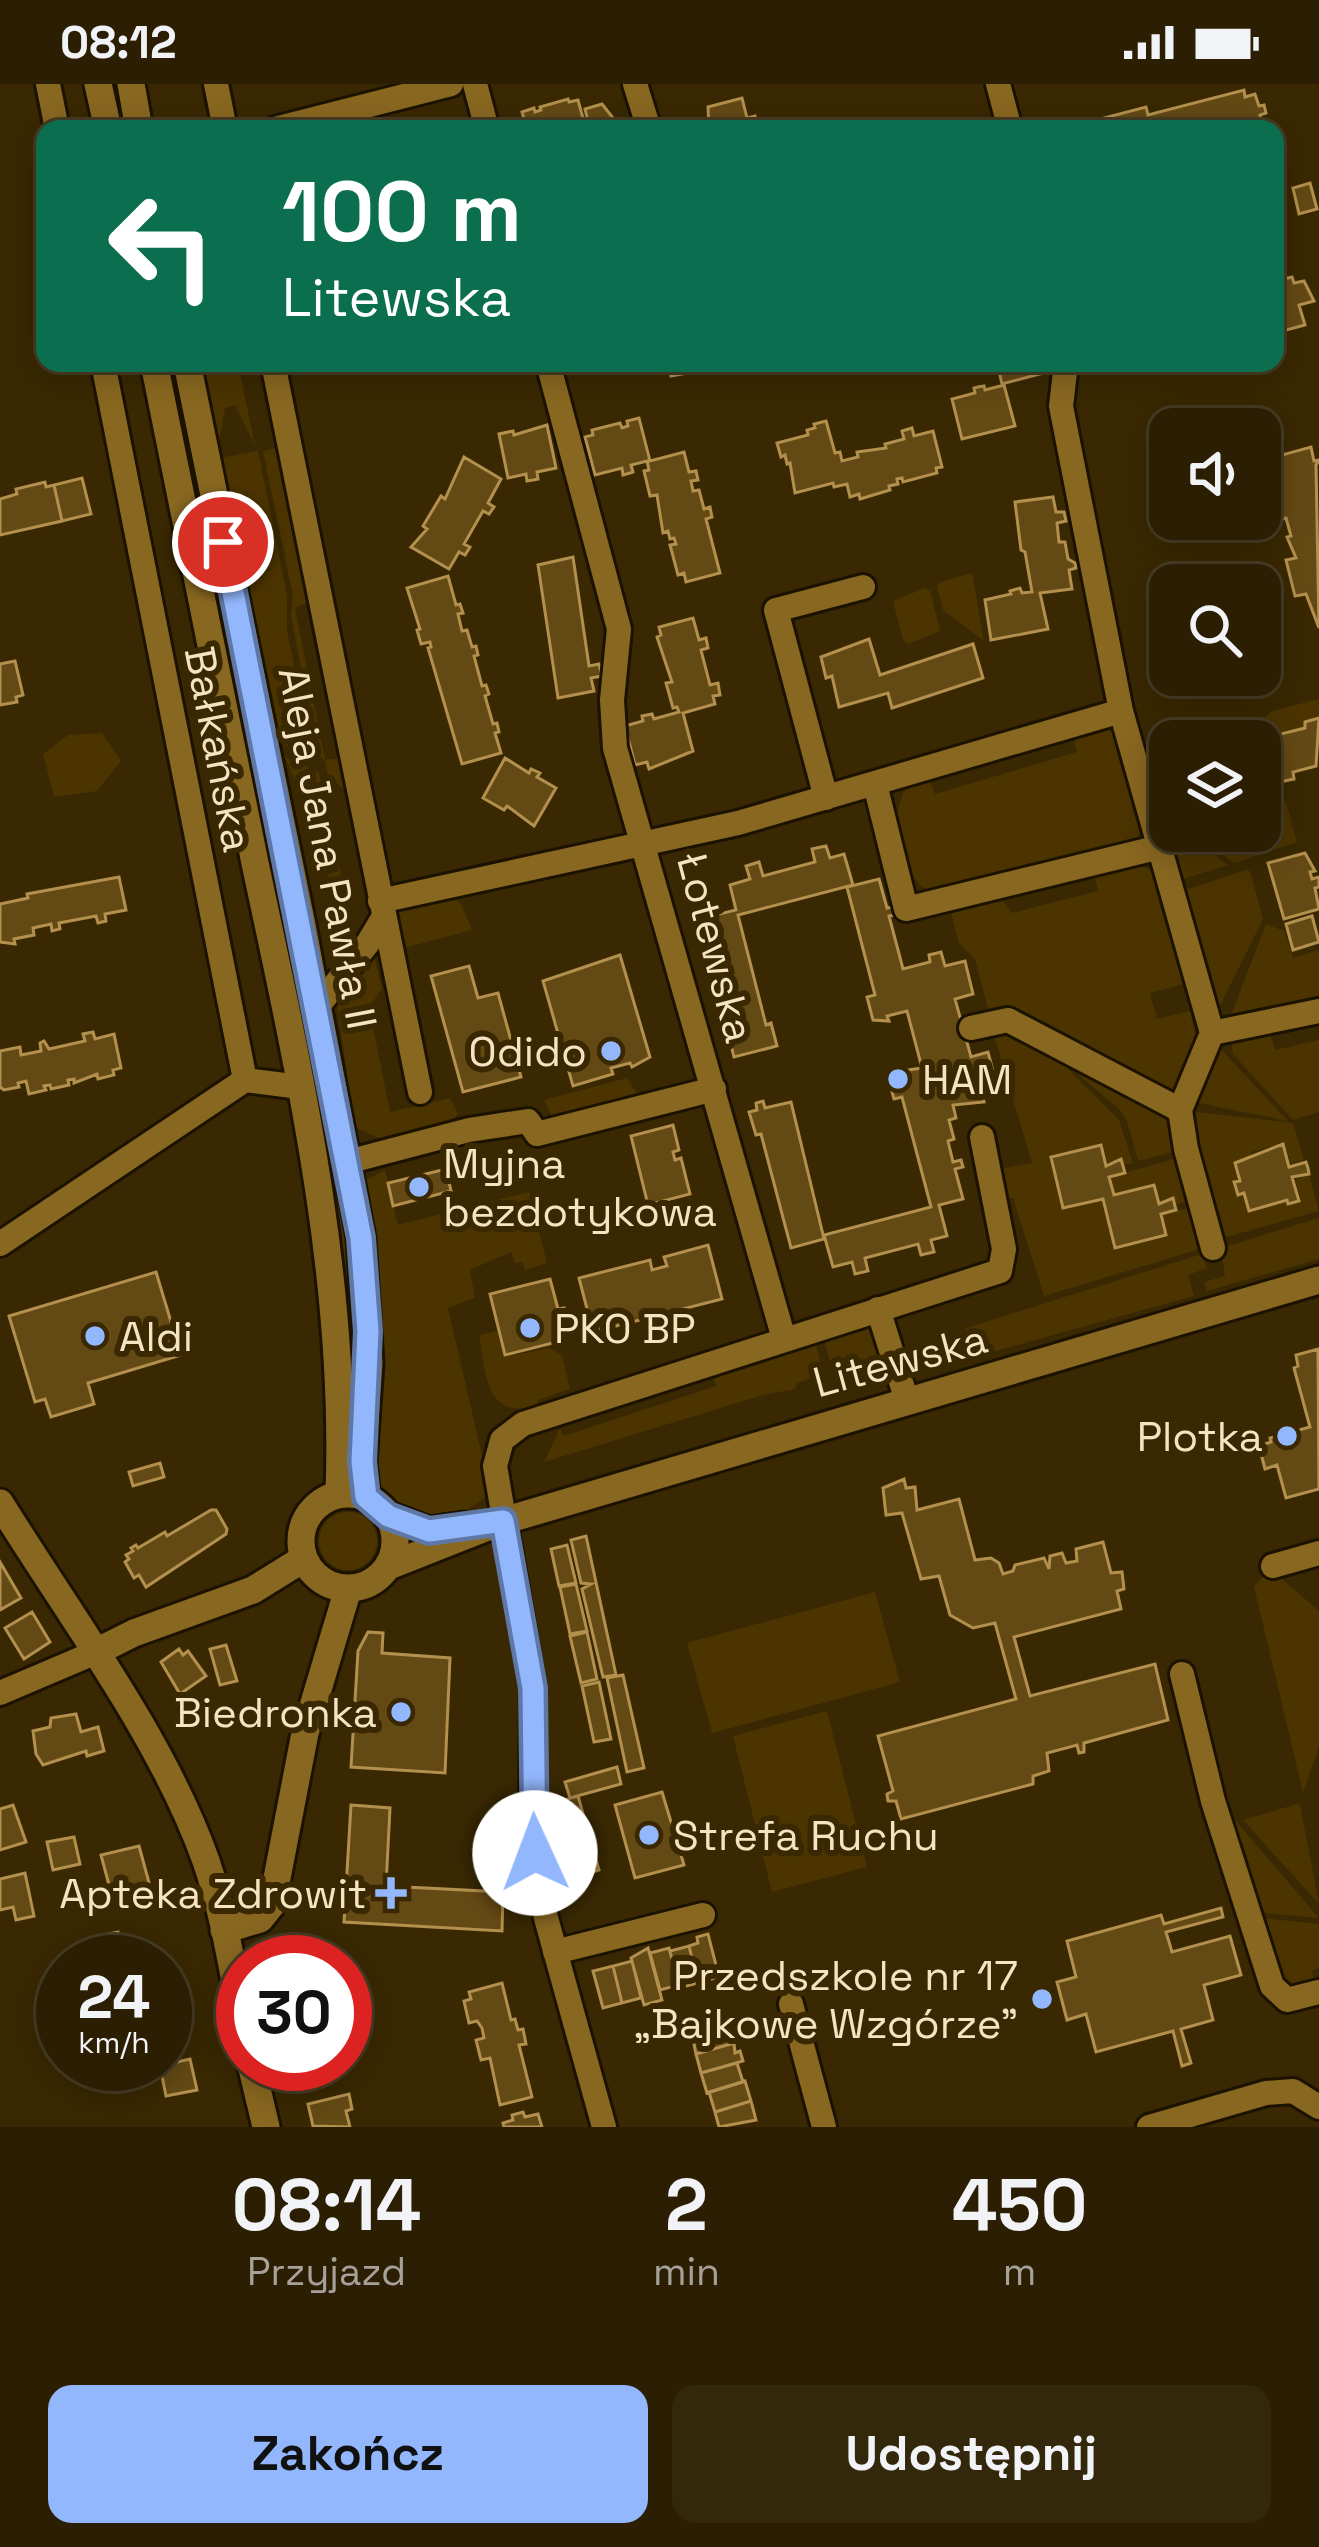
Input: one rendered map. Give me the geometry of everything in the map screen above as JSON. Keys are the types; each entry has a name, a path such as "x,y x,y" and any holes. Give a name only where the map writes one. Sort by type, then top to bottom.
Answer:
{"street":[{"path":"48,84 55,120"},
{"path":"98,84 106,120"},
{"path":"130,84 137,120"},
{"path":"216,84 224,120"},
{"path":"475,84 485,120"},
{"path":"635,84 646,120"},
{"path":"998,84 1008,120"},
{"path":"310,120 445,85"},
{"name":"Bałkańska","path":"105,372 245,1080"},
{"name":"Aleja Jana Pawła II","path":"156,372 328,1237 352,1495"},
{"name":"Aleja Jana Pawła II","path":"189,372 318,1006 367,1298 369,1364 362,1462 352,1495"},
{"path":"275,372 420,1092"},
{"path":"381,910 646,845 615,748 612,700 620,628 550,372"},
{"path":"1065,372 1061,406 1121,712 1149,809"},
{"path":"826,798 776,610 863,587"},
{"name":"Łotewska","path":"784,1339 646,845 1121,712"},
{"path":"875,784 906,909 1149,850"},
{"path":"1161,852 1212,1034 1180,1110 1214,1248"},
{"path":"318,1006 368,943 381,910"},
{"path":"1212,1034 1319,1011"},
{"path":"971,1028 1008,1020 1180,1110"},
{"path":"0,1244 245,1080 301,1088"},
{"name":"Łotewska","path":"347,1162 527,1120 538,1134 714,1089"},
{"path":"604,2127 555,1952 535,1853 531,1669 495,1466 502,1440 523,1424 1000,1271 1004,1250 982,1137"},
{"name":"Litewska","path":"388,1566 503,1521 1319,1280"},
{"path":"878,1309 907,1401"},
{"path":"352,1495 388,1516 395,1551 378,1578 348,1589 330,1585 303,1558 302,1528 319,1503 352,1495"},
{"path":"0,1503 166,1772 193,1827 225,1935"},
{"name":"Litewska","path":"388,1516 429,1531 503,1521"},
{"path":"1274,1566 1319,1553"},
{"path":"0,1693 134,1633 253,1590 303,1558"},
{"path":"224,1930 260,1919 272,1904 305,1733 348,1589"},
{"path":"1182,1674 1214,1801 1272,1986 1287,2000 1319,1992"},
{"path":"555,1952 703,1915"},
{"path":"791,2004 824,2127"},
{"path":"257,2091 266,2127"},
{"path":"1149,2127 1266,2093 1293,2091 1319,2107"}],"shaded area":[{"path":"202,372 240,372 255,446 235,405 225,408 218,448"},
{"path":"280,447 310,601 295,608 325,760 340,758 345,790 328,776 325,761 317,754 291,615 293,596 263,451"},
{"path":"258,451 314,761 281,743 220,458"},
{"path":"196,465 252,743 240,746 184,467"},
{"path":"972,573 984,641 943,610 937,587"},
{"path":"925,588 930,591 940,631 908,644 893,601"},
{"path":"1319,699 1319,718 1305,722 1305,728 1281,733 1281,720 1263,720 1272,711"},
{"path":"1103,726 1119,733 1143,827 1135,843 941,895 916,880 898,836 905,790 929,778 935,794 1077,752 1073,735"},
{"path":"102,733 121,761 97,791 54,797 43,754 68,735"},
{"path":"1149,742 1149,770 1142,744"},
{"path":"285,757 319,773 342,879 330,881 328,875 339,871 335,855 328,855 329,848 318,834"},
{"path":"256,758 324,1097 310,1100 242,761"},
{"path":"1286,802 1297,842 1281,847 1281,803"},
{"path":"1169,852 1210,852 1228,865 1176,881"},
{"path":"1220,852 1267,852 1234,863"},
{"path":"1141,866 1153,870 1184,984 1150,993 1157,1019 1190,1011 1198,1045 1176,1095 1167,1096 1000,1009 989,1012 975,959 959,943 951,913 1001,899 1012,913 1098,891 1095,877"},
{"path":"1250,871 1263,919 1217,1012 1180,892"},
{"path":"454,898 472,930 396,950 395,914 401,908"},
{"path":"1266,924 1284,931 1293,958 1319,950 1319,997 1231,1015"},
{"path":"368,954 374,957 382,989 369,1007 390,1112 450,1098 458,1114 453,1120 381,1139 354,1127 336,995"},
{"path":"991,1025 1050,1051 1119,1120 1133,1163 1123,1165 1121,1159 1106,1166 1101,1145 1103,1199 1166,1235 1161,1214 1190,1208 1200,1249 1044,1296 1013,1198 1000,1200 993,1170 1032,1163"},
{"path":"1270,1033 1275,1050 1319,1040 1319,1112 1293,1120 1233,1054 1231,1041"},
{"path":"1218,1046 1288,1121 1198,1103"},
{"path":"1058,1057 1164,1112 1177,1151 1138,1161 1120,1110"},
{"path":"627,1078 639,1096 555,1122 544,1100"},
{"path":"326,1112 348,1217 358,1302 354,1436 312,1115"},
{"path":"1188,1114 1293,1123 1304,1160 1291,1164 1284,1143 1251,1152 1234,1162 1237,1197 1244,1195 1249,1211 1287,1201 1289,1205 1301,1200 1295,1179 1309,1175 1319,1211 1223,1238"},
{"path":"1178,1158 1189,1201 1175,1205 1172,1198 1159,1204 1114,1195 1109,1177"},
{"path":"385,1170 398,1225 529,1192 547,1263 525,1270 511,1252 470,1270 475,1298 448,1308 487,1477 485,1497 440,1519 404,1515 390,1506 375,1484 361,1183"},
{"path":"1319,1218 1319,1259 1207,1291 1204,1282 1225,1276 1221,1248"},
{"path":"1202,1254 1207,1268 1188,1275 1194,1296 956,1362 966,1328"},
{"path":"866,1324 876,1336 885,1379 837,1388 823,1335"},
{"path":"497,1331 504,1357 549,1348 562,1355 570,1389 521,1408 507,1407 498,1400 487,1378 479,1335"},
{"path":"815,1338 823,1375 797,1383 795,1389 544,1462 560,1429 564,1436 716,1386 713,1372"},
{"path":"348,1512 368,1521 377,1541 368,1561 348,1570 328,1561 319,1541 328,1521"},
{"path":"1273,1571 1319,1611 1319,1747 1303,1792 1254,1587"},
{"path":"875,1592 900,1682 712,1733 687,1643"},
{"path":"827,1711 867,1867 772,1892 733,1736"},
{"path":"1300,1805 1319,1904 1243,1820"},
{"path":"1222,1816 1235,1820 1319,1918 1254,1912"},
{"path":"1254,1917 1319,1924 1319,1968 1312,1971 1316,1988 1300,1988 1279,1978"}],"building":[{"path":"1244,90 1245,97 1255,94 1266,113 1260,115 1261,120 1096,120 1146,107 1148,115"},
{"path":"742,98 747,118 755,116 756,120 709,120 708,107"},
{"path":"578,100 584,120 524,120 522,112"},
{"path":"602,104 615,120 588,120 585,109"},
{"path":"1310,183 1317,209 1299,214 1293,188"},
{"path":"1284,279 1304,281 1314,301 1299,305 1305,325 1284,331"},
{"path":"999,372 1039,372 1040,374 1002,384"},
{"path":"1004,385 1015,426 962,439 952,399 975,393 974,388"},
{"path":"639,418 650,461 684,452 689,472 696,471 693,491 699,490 704,509 710,507 712,517 706,519 720,573 686,582 684,573 678,575 670,545 676,544 674,538 670,539 668,531 663,533 657,495 650,496 644,471 649,470 647,461 631,465 633,472 623,475 622,468 595,475 585,437 593,435 592,430 620,423 622,428"},
{"path":"826,421 842,461 858,457 857,452 886,448 885,444 904,439 902,431 912,428 914,436 933,431 942,467 936,468 937,473 903,482 897,479 890,490 860,499 859,494 850,497 847,484 795,493 790,463 785,455 781,457 777,443 808,435 814,424"},
{"path":"547,425 556,468 537,472 538,479 527,481 526,474 508,478 499,434 513,431 514,435"},
{"path":"1311,447 1314,461 1319,460 1319,628 1306,594 1295,596 1286,560 1296,558 1287,537 1291,536 1286,518 1281,519 1281,455"},
{"path":"464,457 501,479 488,503 494,507 489,514 483,511 464,544 470,547 465,555 459,552 449,569 411,547 427,529 423,526 441,496 445,499"},
{"path":"82,478 91,514 62,521 54,485"},
{"path":"45,482 46,487 54,485 62,521 0,535 0,499 17,494 16,489"},
{"path":"1053,497 1056,512 1064,512 1066,521 1057,523 1059,542 1065,542 1068,559 1075,563 1076,568 1069,570 1072,589 1040,593 1048,629 991,640 985,600 1020,588 1022,593 1032,592 1015,502"},
{"path":"573,557 589,666 599,664 602,676 591,678 594,691 558,698 538,565"},
{"path":"448,576 463,613 458,614 462,631 467,630 472,647 476,646 478,655 474,656 489,694 485,696 493,724 497,723 501,753 462,764 430,642 421,644 407,588"},
{"path":"693,618 699,640 706,638 708,648 701,650 710,685 718,683 720,695 713,696 715,704 683,713 693,751 649,769 647,762 635,765 625,726 643,721 642,716 652,714 654,719 679,712 673,708 666,683 672,682 657,637 659,627"},
{"path":"869,639 880,675 973,644 983,678 892,708 888,693 839,707 832,676 826,678 821,657"},
{"path":"15,661 23,695 16,697 17,702 0,705 0,664"},
{"path":"1319,718 1316,766 1293,772 1294,779 1281,782 1281,734 1305,728 1305,722"},
{"path":"505,758 529,773 531,769 540,773 537,777 556,788 534,826 507,806 504,810 483,798"},
{"path":"826,846 830,858 844,854 853,885 738,915 766,1025 771,1023 777,1046 734,1057 728,1033 734,1032 703,918 736,910 730,885 750,879 746,866 759,862 763,876 815,862 812,849"},
{"path":"1305,853 1315,871 1310,872 1312,879 1319,877 1315,888 1319,909 1284,919 1268,863"},
{"path":"119,877 126,910 105,914 106,921 98,923 96,916 59,923 60,929 52,931 51,924 33,928 34,935 14,939 15,944 0,942 0,904 28,898 27,894"},
{"path":"879,879 887,908 893,907 895,915 889,916 903,969 930,962 929,955 941,952 945,966 965,961 973,994 955,999 971,1057 988,1052 998,1090 982,1094 984,1102 953,1105 956,1118 949,1120 954,1139 948,1141 953,1162 961,1160 963,1167 955,1169 963,1199 939,1205 947,1236 931,1240 934,1252 921,1255 918,1244 865,1258 868,1271 855,1274 852,1262 833,1267 824,1235 931,1207 902,1097 894,1099 888,1077 922,1068 907,1011 887,1016 889,1021 873,1020 867,997 875,995 847,887"},
{"path":"1312,916 1319,942 1293,950 1286,924"},
{"path":"620,955 650,1057 573,1086 543,981"},
{"path":"469,966 478,998 498,993 521,1077 463,1092 431,976"},
{"path":"93,1032 95,1039 114,1034 121,1068 113,1070 114,1075 98,1079 97,1074 74,1083 68,1080 69,1085 44,1086 46,1090 29,1094 26,1081 18,1083 19,1087 0,1087 0,1051 20,1047 21,1055 41,1051 44,1041 49,1049 85,1041 83,1034"},
{"path":"763,1101 765,1108 791,1102 824,1239 791,1248 761,1134 756,1135 749,1112"},
{"path":"673,1125 679,1150 673,1152 675,1160 681,1158 690,1194 648,1205 631,1136"},
{"path":"1283,1144 1289,1167 1306,1162 1308,1168 1309,1174 1292,1177 1299,1201 1249,1211 1244,1193 1238,1195 1234,1182 1240,1181 1235,1163"},
{"path":"1101,1145 1106,1166 1121,1159 1125,1173 1109,1177 1114,1195 1154,1185 1159,1204 1173,1198 1176,1210 1161,1214 1166,1235 1115,1248 1103,1199 1063,1208 1051,1157"},
{"name":"Myjna bezdotykowa","path":"446,1169 451,1191 393,1206 388,1183"},
{"path":"708,1245 722,1299 593,1332 579,1278 650,1260 652,1270 667,1266 664,1257"},
{"name":"Aldi","path":"156,1272 181,1355 88,1383 94,1404 51,1417 45,1399 35,1402 9,1316"},
{"name":"PKO BP","path":"550,1279 558,1309 564,1308 560,1316 565,1340 505,1355 490,1294"},
{"path":"1318,1349 1319,1489 1286,1498 1277,1465 1265,1469 1259,1446 1271,1442 1270,1438 1310,1427 1294,1368 1298,1366 1296,1355"},
{"path":"160,1463 164,1477 133,1486 129,1472"},
{"path":"904,1479 906,1488 915,1487 917,1510 959,1499 975,1560 991,1558 1003,1574 1015,1565 1044,1558 1049,1569 1050,1556 1062,1553 1066,1563 1077,1561 1076,1549 1103,1542 1111,1573 1122,1572 1124,1589 1117,1591 1121,1609 1014,1637 1030,1696 1155,1664 1168,1720 1084,1743 1084,1752 1079,1753 1077,1745 1047,1753 1049,1771 1033,1776 1033,1784 901,1819 896,1801 888,1801 887,1794 893,1791 878,1736 1016,1699 995,1623 973,1628 950,1615 939,1576 921,1579 902,1513 886,1515 883,1488"},
{"path":"216,1510 226,1534 146,1587 139,1575 134,1578 125,1562 131,1548 165,1532 167,1536"},
{"path":"586,1536 616,1675 603,1677 582,1589 591,1584 581,1583 571,1540"},
{"path":"567,1545 576,1583 559,1586 551,1549"},
{"path":"0,1562 21,1598 0,1610"},
{"path":"576,1584 587,1631 570,1634 560,1587"},
{"path":"32,1612 50,1642 24,1659 5,1628"},
{"name":"Biedronka","path":"368,1632 383,1633 382,1653 450,1658 445,1773 351,1767 358,1651"},
{"path":"587,1632 597,1679 581,1683 570,1636"},
{"path":"226,1645 237,1681 220,1685 210,1649"},
{"path":"179,1649 183,1655 188,1651 206,1676 180,1694 161,1662"},
{"path":"623,1675 644,1768 627,1772 607,1678"},
{"path":"599,1682 611,1739 594,1742 582,1686"},
{"path":"76,1714 81,1732 98,1727 104,1751 87,1756 86,1751 43,1765 36,1754 33,1731 50,1727 51,1718"},
{"path":"617,1767 621,1784 570,1798 565,1782"},
{"path":"662,1792 684,1865 635,1878 615,1805"},
{"path":"578,1796 599,1870 583,1875 561,1801"},
{"path":"13,1805 26,1842 0,1850 0,1809"},
{"path":"351,1805 390,1808 386,1886 503,1892 502,1931 344,1922"},
{"path":"74,1837 80,1864 53,1870 47,1842"},
{"path":"139,1846 151,1890 113,1900 101,1855"},
{"path":"25,1873 34,1916 16,1920 13,1907 0,1910 0,1879"},
{"path":"1221,1908 1223,1917 1166,1932 1172,1952 1230,1936 1241,1975 1204,1985 1213,2020 1181,2029 1191,2063 1182,2066 1173,2031 1096,2052 1086,2014 1067,2020 1057,1982 1076,1977 1067,1941 1161,1915 1164,1924"},
{"path":"708,1934 719,1977 698,1983 689,1946"},
{"path":"689,1946 698,1983 679,1988 670,1951"},
{"path":"648,1948 662,2000 644,2005 631,1958"},
{"path":"669,1948 679,1985 660,1990 650,1953"},
{"path":"632,1961 641,1998 622,2003 613,1966"},
{"path":"613,1966 622,2003 603,2008 593,1971"},
{"path":"502,1983 511,2020 515,2019 518,2030 523,2029 526,2044 519,2045 532,2097 500,2105 490,2058 481,2060 476,2040 484,2038 482,2028 477,2021 469,2023 464,2001 471,1999 469,1992"},
{"path":"735,2022 734,2043 696,2054 692,2034"},
{"path":"734,2043 743,2061 701,2073 696,2054"},
{"path":"737,2063 743,2082 707,2093 701,2073"},
{"path":"745,2081 751,2101 715,2112 709,2092"},
{"path":"349,2094 350,2127 313,2126 308,2104"},
{"path":"751,2101 756,2120 719,2127 715,2112"},
{"path":"523,2112 525,2117 538,2114 542,2127 504,2127 503,2123 513,2120 512,2115"}],"place":[{"name":"Odido","path":"611,1051"},
{"name":"HAM","path":"898,1079"},
{"name":"Myjna bezdotykowa","path":"419,1187"},
{"name":"PKO BP","path":"530,1328"},
{"name":"Aldi","path":"95,1336"},
{"name":"Plotka","path":"1287,1436"},
{"name":"Biedronka","path":"401,1712"},
{"name":"Strefa Ruchu","path":"649,1835"},
{"name":"Apteka Zdrowit","path":"391,1893"},
{"name":"Przedszkole nr 17 „Bajkowe Wzgórze”","path":"1042,1999"}],"route":[{"path":"223,542 361,1238 369,1364 362,1462 366,1497 388,1516 429,1531 503,1521 533,1688 535,1853"}]}
